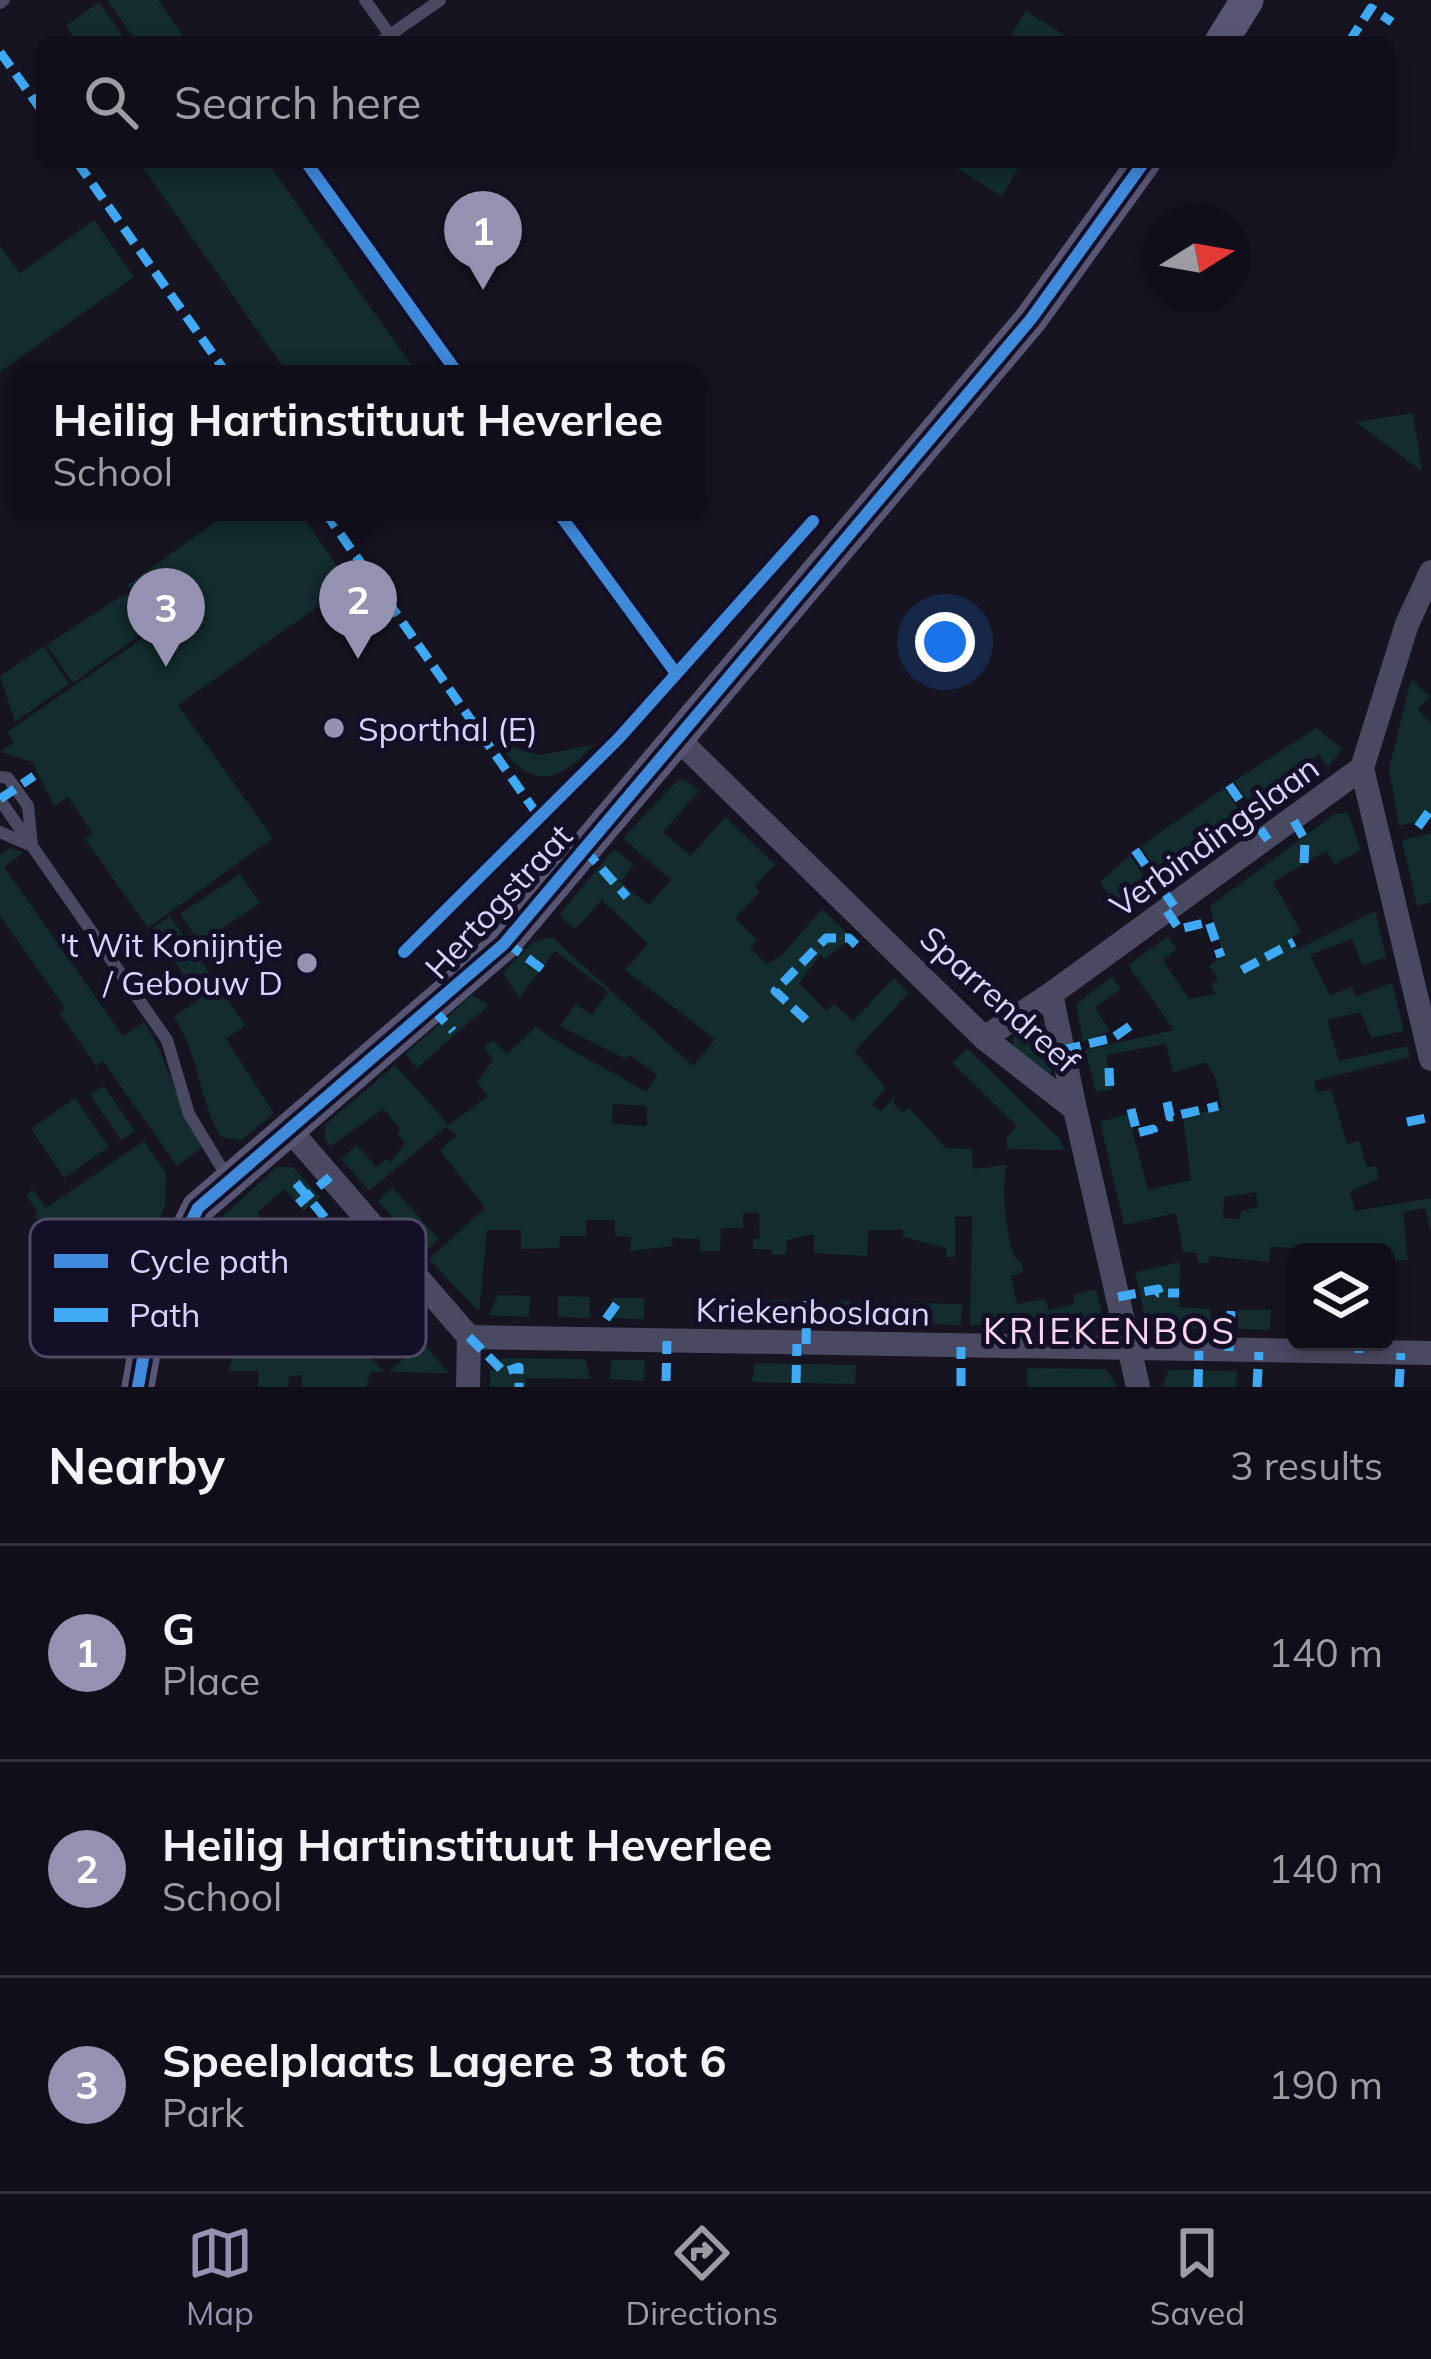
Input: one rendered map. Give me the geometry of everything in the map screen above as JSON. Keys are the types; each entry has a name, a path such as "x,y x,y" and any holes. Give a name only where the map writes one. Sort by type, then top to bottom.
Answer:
{"street":[{"path":"1225,36 1247,0"},
{"name":"Hertogstraat","path":"192,1219 198,1208 504,944 1031,319 1140,168"},
{"name":"Verbindingslaan","path":"983,1038 1052,994 1362,768 1407,623 1431,572"},
{"name":"Sparrendreef","path":"678,739 983,1038 1075,1109 1138,1387"},
{"path":"1362,768 1431,1060"},
{"path":"1052,994 1075,1109"},
{"path":"289,1129 367,1219"},
{"path":"426,1287 469,1337 468,1387"},
{"name":"Kriekenboslaan","path":"469,1337 1431,1354"},
{"name":"Hertogstraat","path":"138,1387 141,1357"}],"lane":[{"path":"365,0 384,36"},
{"path":"388,36 440,0"},
{"path":"0,777 8,778 28,806 32,846"},
{"path":"0,800 167,1040 189,1114 230,1180"},
{"path":"0,832 32,846"}],"green space":[{"path":"107,0 158,0 183,36 133,36"},
{"path":"99,2 123,36 73,36 66,26"},
{"path":"1026,11 1066,36 1011,36"},
{"path":"143,168 271,168 412,365 282,365"},
{"path":"956,168 1018,168 1002,196"},
{"path":"94,220 134,277 0,372 0,246 20,273"},
{"path":"1413,414 1422,471 1356,422"},
{"path":"217,521 305,521 350,584 178,705 273,838 148,928 85,839 92,833 68,797 54,806 32,762 0,752 14,743 7,732 156,629 127,585"},
{"path":"126,593 150,628 73,683 46,645"},
{"path":"44,646 69,684 15,722 0,676"},
{"path":"1411,679 1430,697 1417,709 1431,723 1431,818 1399,826 1389,769"},
{"path":"1316,728 1342,749 1328,767 1319,755 1276,785 1286,801 1261,819 1234,781"},
{"path":"593,745 572,765 550,776 528,772 505,752 511,747 540,755"},
{"path":"685,779 699,791 663,832 691,856 725,817 775,864 755,886 760,892 735,918 757,940 750,948 767,964 782,955 822,909 852,938 825,959 820,955 799,983 826,1011 834,1004 853,1021 894,978 909,993 855,1051 886,1088 872,1104 881,1111 896,1095 893,1103 903,1113 909,1108 946,1148 972,1149 973,1169 1007,1165 1008,1231 1024,1272 1011,1276 1017,1304 1045,1299 1049,1310 1074,1304 1073,1295 1096,1289 1103,1318 1095,1327 970,1325 972,1216 955,1217 955,1257 946,1257 946,1248 903,1237 903,1230 868,1230 867,1256 814,1253 814,1234 787,1240 786,1254 772,1255 772,1250 753,1249 753,1239 760,1238 759,1213 743,1213 743,1228 721,1228 720,1251 700,1251 700,1239 673,1238 672,1246 630,1251 631,1237 615,1236 615,1220 586,1220 586,1236 560,1236 559,1248 521,1249 521,1230 487,1230 479,1312 429,1259 485,1208 440,1150 457,1135 446,1127 369,1191 341,1159 357,1145 376,1167 386,1159 390,1163 405,1143 397,1133 401,1129 383,1109 331,1146 324,1139 326,1124 395,1065 449,1125 488,1096 477,1082 493,1060 484,1047 493,1040 507,1054 536,1027 646,1092 657,1075 630,1055 626,1059 560,1026 576,1004 592,1015 608,992 555,951 519,998 503,973 533,942 552,937 693,1066 715,1039 625,970 648,944 602,900 575,929 559,915 614,849 634,865 620,882 649,905 671,880 623,838 677,781","holes":["613,1104 647,1106 647,1126 612,1124"]},
{"path":"1224,788 1251,826 1231,841 1220,825 1180,853 1190,869 1167,885 1141,846"},
{"path":"1348,813 1361,850 1335,864 1326,851 1273,882 1301,932 1292,937 1298,949 1375,911 1386,957 1362,965 1352,939 1310,955 1330,995 1352,987 1356,996 1392,983 1404,1031 1372,1038 1360,1012 1327,1020 1339,1061 1407,1046 1410,1057 1314,1081 1317,1092 1331,1089 1347,1144 1359,1141 1367,1167 1376,1166 1379,1178 1350,1192 1355,1211 1431,1198 1431,1234 1425,1208 1403,1212 1408,1260 1395,1260 1395,1243 1287,1243 1287,1248 1270,1247 1269,1262 1210,1256 1208,1263 1199,1263 1196,1253 1183,1252 1176,1213 1124,1225 1100,1122 1128,1114 1148,1190 1191,1180 1183,1117 1222,1108 1206,1062 1173,1073 1166,1044 1106,1055 1113,1089 1096,1092 1085,1050 1174,1030 1128,965 1168,936 1177,949 1163,960 1189,999 1216,994 1211,985 1218,979 1209,966 1223,956 1210,906 1335,814","holes":["1256,1192 1258,1207 1241,1211 1240,1219 1223,1218 1224,1197"]},
{"path":"1431,833 1431,902 1417,906 1402,840"},
{"path":"10,848 24,852 4,867 123,1036 144,1022 161,1053 203,1147 177,1166 103,1061 96,1066 59,1013 65,1008 0,916 0,855"},
{"path":"1130,855 1156,894 1123,916 1100,882"},
{"path":"240,874 260,903 200,943 180,914"},
{"path":"170,916 245,1025 226,1039 274,1113 242,1140 221,1137 174,1017 199,999 153,928"},
{"path":"1112,976 1121,989 1095,1008 1110,1031 1083,1042 1076,1005"},
{"path":"472,995 489,1005 417,1068 405,1054"},
{"path":"1034,1020 1046,1024 1052,1074 1040,1072 1013,1045 1013,1038"},
{"path":"967,1048 1060,1139 1064,1150 1007,1149 1007,1137 1017,1126 952,1063"},
{"path":"104,1086 135,1131 121,1140 90,1095"},
{"path":"75,1098 109,1147 64,1178 31,1129"},
{"path":"144,1141 166,1173 165,1206 159,1219 37,1219 26,1194 33,1190 46,1208"},
{"path":"277,1167 293,1167 320,1197 304,1211 284,1189 257,1213 262,1219 220,1219"},
{"path":"393,1188 421,1219 394,1219 378,1201"},
{"path":"426,1225 439,1239 426,1251"},
{"path":"1180,1262 1179,1307 1210,1309 1211,1329 1159,1328 1145,1317 1135,1272"},
{"path":"498,1295 530,1296 529,1317 489,1315"},
{"path":"558,1296 590,1297 590,1318 558,1317"},
{"path":"612,1298 644,1298 644,1319 611,1318"},
{"path":"699,1298 733,1300 731,1321 698,1320"},
{"path":"787,1300 787,1321 752,1320 752,1301"},
{"path":"840,1301 874,1303 874,1323 840,1322"},
{"path":"893,1303 962,1304 961,1325 893,1323"},
{"path":"1238,1310 1271,1310 1270,1330 1238,1329"},
{"path":"426,1347 449,1373 389,1372 406,1357 426,1357"},
{"path":"233,1357 370,1357 384,1372 371,1372 366,1387 302,1387 302,1375 289,1376 288,1387 258,1387 258,1371 228,1371"},
{"path":"503,1358 585,1359 590,1379 527,1378 526,1387 490,1387 490,1372"},
{"path":"611,1360 645,1360 644,1381 610,1379"},
{"path":"755,1363 856,1365 855,1384 752,1382"},
{"path":"1027,1368 1106,1369 1118,1387 1027,1387"},
{"path":"1169,1370 1237,1371 1236,1387 1162,1387"}],"marked path":[{"path":"1353,36 1371,8 1392,22"},
{"path":"0,52 36,103"},
{"path":"81,168 221,365"},
{"path":"331,521 537,814"},
{"path":"0,799 34,776"},
{"path":"1229,785 1268,840"},
{"path":"1418,827 1431,809"},
{"path":"1294,821 1305,840 1304,863"},
{"path":"584,849 627,897"},
{"path":"1135,850 1174,906"},
{"path":"1167,911 1179,929 1209,922 1221,957"},
{"path":"806,1020 775,991 826,938 849,938 856,945"},
{"path":"506,942 542,969"},
{"path":"1242,970 1294,942"},
{"path":"433,1009 453,1031"},
{"path":"1063,1050 1113,1038 1134,1023"},
{"path":"1109,1068 1110,1093"},
{"path":"1167,1102 1170,1117 1218,1106"},
{"path":"1131,1109 1137,1133 1153,1129 1155,1140"},
{"path":"1407,1122 1431,1117"},
{"path":"298,1204 330,1177"},
{"path":"296,1183 326,1219"},
{"path":"1118,1297 1158,1289 1159,1293 1179,1293"},
{"path":"606,1319 621,1298"},
{"path":"806,1344 807,1301"},
{"path":"1229,1351 1231,1311"},
{"path":"469,1337 504,1372 519,1367 519,1387"},
{"path":"666,1381 667,1341"},
{"path":"796,1383 797,1344"},
{"path":"961,1347 961,1386"},
{"path":"1198,1387 1199,1351"},
{"path":"1257,1387 1259,1352"},
{"path":"1399,1387 1401,1353"}],"cycle path":[{"path":"310,168 452,365"},
{"path":"193,1219 198,1208 504,944 1031,319 1140,168"},
{"path":"565,521 675,672"},
{"path":"404,952 619,738 813,521"},
{"path":"138,1387 143,1357"}],"place":[{"name":"G","path":"483,290"},
{"name":"Heilig Hartinstituut Heverlee","path":"358,659"},
{"name":"Speelplaats Lagere 3 tot 6","path":"166,667"},
{"name":"Sporthal (E)","path":"334,728"},
{"name":"'t Wit Konijntje / Gebouw D","path":"307,963"}],"district":[{"name":"KRIEKENBOS","path":"1110,1330"}]}
